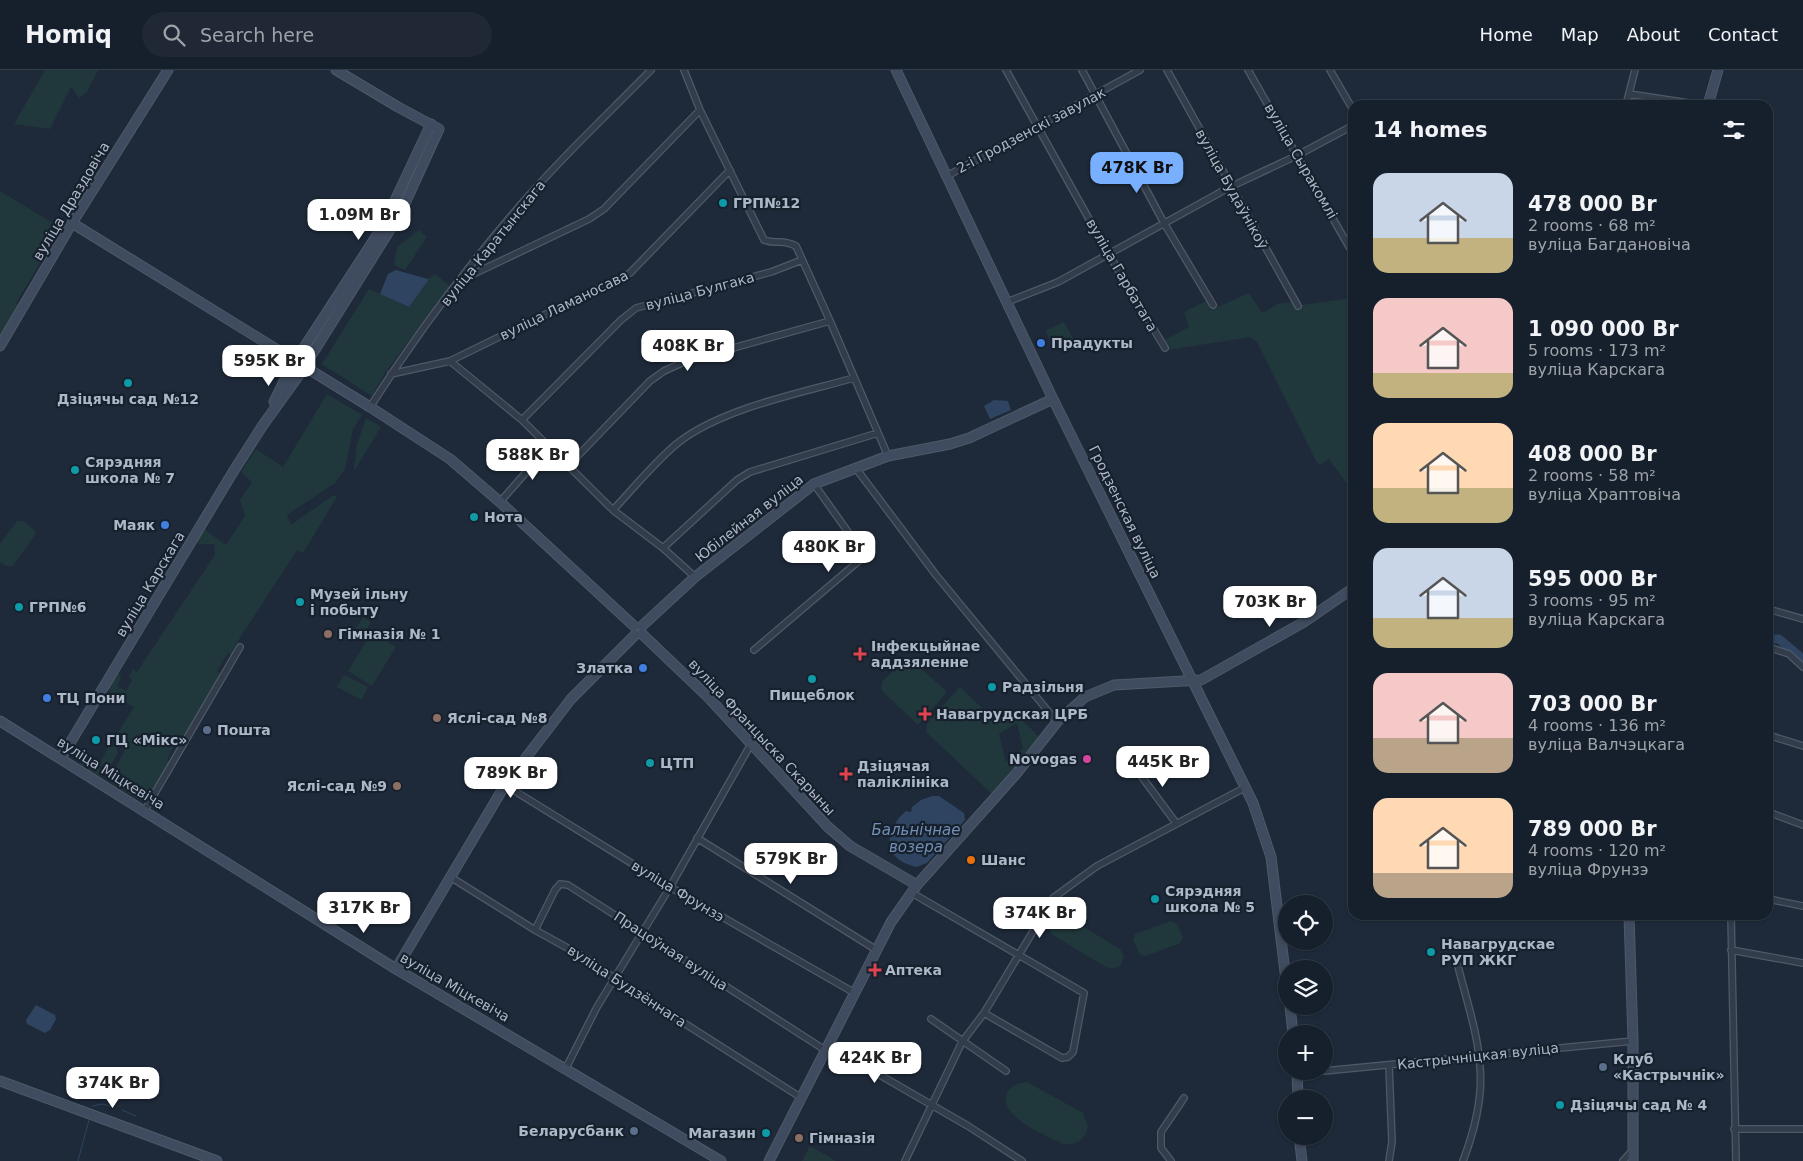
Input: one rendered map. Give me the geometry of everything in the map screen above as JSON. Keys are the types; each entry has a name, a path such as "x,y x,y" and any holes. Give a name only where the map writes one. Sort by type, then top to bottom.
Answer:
{"street":[{"name":"вуліца Драздовіча","path":"0,346 72,223 168,70"},
{"path":"336,70 398,107 431,124"},
{"name":"вуліца Каратынскага","path":"370,407 391,374 460,280 525,200 651,70"},
{"path":"684,70 700,110 764,240 770,242 785,240 796,246 888,456"},
{"name":"Гродзенская вуліца","path":"896,70 1053,399 1246,787 1272,857 1284,960"},
{"name":"вуліца Гарбатага","path":"1006,70 1108,253 1165,348"},
{"path":"1082,70 1164,223 1213,305"},
{"name":"2-і Гродзенскі завулак","path":"947,176 1140,70"},
{"name":"вуліца Будаўнікоў","path":"1167,70 1298,306"},
{"name":"вуліца Сыракомлі","path":"1248,70 1348,245"},
{"path":"1330,70 1348,101"},
{"path":"1627,100 1635,70"},
{"path":"1709,100 1718,70"},
{"path":"1629,94 1669,100"},
{"path":"460,280 589,220 604,208 700,110"},
{"name":"вуліца Карскага","path":"61,758 263,425 296,361 383,226 431,124 440,129 401,212 304,367 263,425"},
{"path":"1007,302 1058,282 1230,186 1298,155 1348,128"},
{"name":"вуліца Ламаносава","path":"391,374 450,361 630,273 730,170"},
{"name":"вуліца Францыска Скарыны","path":"72,223 370,407 450,459 500,502 708,697 828,827 850,846 914,889"},
{"name":"вуліца Булгака","path":"522,420 621,320 636,308 772,272 802,260"},
{"path":"569,465 650,381 664,371 686,361 830,321"},
{"path":"450,361 522,420 613,510 663,548 695,577"},
{"path":"613,510 679,442 706,426 753,407 854,378"},
{"name":"Юбілейная вуліца","path":"396,969 452,878 505,785 571,699 638,630 695,577 814,484 888,456 950,444 969,438 1053,399"},
{"path":"663,548 737,480 750,472 878,433"},
{"path":"500,502 549,446"},
{"path":"855,467 936,575 1057,722"},
{"path":"754,650 860,560 863,553 814,484"},
{"path":"769,1161 875,949 891,922 914,889 1016,774 1057,722 1085,697 1114,685 1194,682 1216,673 1280,636 1348,592"},
{"path":"1773,610 1803,619"},
{"path":"145,810 240,647"},
{"path":"1773,649 1789,654 1803,666"},
{"name":"вуліца Міцкевіча","path":"0,721 145,810 396,969 721,1161"},
{"path":"1773,737 1803,746"},
{"path":"566,1068 597,1007 670,888 750,744"},
{"path":"1133,765 1176,823"},
{"name":"вуліца Фрунзэ","path":"505,785 670,888 854,992"},
{"path":"905,1161 962,1042 984,1013 1053,898 1065,887 1097,866 1246,787"},
{"path":"1773,814 1803,825"},
{"path":"697,838 875,949"},
{"name":"вуліца Будзённага","path":"452,878 535,930 591,961 615,979 800,1097"},
{"name":"Працоўная вуліца","path":"535,930 555,890 560,884 568,885 826,1047 932,1106 1022,1161"},
{"path":"914,889 1018,956 1084,993 1073,1052 1068,1057 1062,1058 984,1013"},
{"path":"1773,901 1803,906"},
{"path":"1629,920 1633,1041 1633,1161"},
{"path":"1731,920 1736,1161"},
{"path":"1732,950 1803,963"},
{"path":"1457,962 1479,1055 1481,1078 1475,1124 1462,1161"},
{"path":"931,1019 1006,1071"},
{"name":"Кастрычніцкая вуліца","path":"1333,1070 1633,1041"},
{"path":"1389,1065 1392,1142 1389,1161"},
{"path":"0,1081 200,1158 217,1161"},
{"path":"1171,1161 1161,1148 1161,1132 1184,1098"},
{"path":"1734,1129 1803,1129"},
{"path":"1300,1145 1302,1161"},
{"path":"1623,1161 1633,1150"}],"green space":[{"path":"45,70 98,70 87,92 79,98 71,87 50,129 14,124"},
{"path":"0,191 61,228 16,303 20,307 0,340"},
{"path":"419,230 427,237 405,270 394,265 397,247"},
{"path":"435,274 450,286 387,370 372,396 322,364 369,289 409,307 428,279"},
{"path":"1249,293 1262,313 1278,304 1293,302 1297,309 1302,305 1348,299 1348,485 1329,459 1320,465 1316,461 1257,342 1250,337 1168,350 1165,340 1189,327 1184,312 1206,301 1211,310"},
{"path":"1064,322 1074,340 1055,350 1045,331"},
{"path":"327,394 362,415 353,429 345,469 335,483 287,515 291,525 332,496 338,495 303,553 297,550 236,644 231,655 228,653 217,671 221,674 179,747 174,745 167,760 170,762 150,797 113,774 126,747 117,740 116,736 134,707 110,695 109,685 115,674 119,673 121,678 117,686 126,691 132,680 129,676 133,669 137,672 215,555 214,544 199,544 196,541 204,529 226,545 245,516 240,500 252,482 241,472 256,449 283,467"},
{"path":"366,418 381,427 354,471 357,444"},
{"path":"17,521 23,521 35,530 35,535 13,566 6,566 0,562 0,544"},
{"path":"363,617 371,622 361,638 353,633"},
{"path":"372,632 396,647 372,686 348,671"},
{"path":"907,656 947,692 918,725 881,690 882,682"},
{"path":"344,675 368,687 362,700 337,687"},
{"path":"960,687 992,718 1003,719 1012,710 1039,737 992,794 926,732 927,723","holes":["1017,723 1023,749 1006,762 999,734"]},
{"path":"109,746 116,747 118,752 108,770 99,765"},
{"path":"79,757 106,773 99,776 80,764"},
{"path":"112,776 148,799 145,803 111,783"},
{"path":"1056,915 1065,916 1120,949 1124,957 1120,966 1112,969 1106,967 1051,934 1048,923"},
{"path":"1171,921 1177,924 1183,937 1180,943 1146,956 1140,955 1133,940 1135,934"},
{"path":"1027,1082 1083,1113 1088,1127 1082,1139 1076,1143 1063,1144 1025,1124 1009,1110 1006,1102 1007,1093 1015,1085"},
{"path":"810,1146 836,1161 802,1161"}],"water":[{"path":"396,270 428,279 409,307 380,294 388,274"},
{"path":"994,400 1008,401 1011,410 990,419 984,406"},
{"name":"Бальнічнае возера","path":"932,796 939,796 964,813 965,820 927,863 916,867 902,862 891,851 891,832 897,820 906,811 911,812 912,807 921,800"},
{"path":"36,1005 55,1015 56,1019 50,1030 45,1033 27,1024 26,1020"}],"waterway":[{"path":"1773,639 1779,639 1803,659"},
{"path":"93,1106 102,1104 114,1107"},
{"path":"122,1110 136,1116"},
{"path":"78,1161 89,1120"}],"place":[{"name":"ГРП№12","path":"723,203"},
{"name":"Прадукты","path":"1041,343"},
{"name":"Дзіцячы сад №12","path":"128,383"},
{"name":"Сярэдняя школа № 7","path":"75,470"},
{"name":"Нота","path":"474,517"},
{"name":"Маяк","path":"165,525"},
{"name":"Музей ільну і побыту","path":"300,602"},
{"name":"ГРП№6","path":"19,607"},
{"name":"Гімназія № 1","path":"328,634"},
{"name":"Інфекцыйнае аддзяленне","path":"860,654"},
{"name":"Златка","path":"643,668"},
{"name":"Пищеблок","path":"812,679"},
{"name":"Радзільня","path":"992,687"},
{"name":"ТЦ Пони","path":"47,698"},
{"name":"Навагрудская ЦРБ","path":"925,714"},
{"name":"Яслі-сад №8","path":"437,718"},
{"name":"Пошта","path":"207,730"},
{"name":"ГЦ «Мікс»","path":"96,740"},
{"name":"Novogas","path":"1087,759"},
{"name":"ЦТП","path":"650,763"},
{"name":"Дзіцячая паліклініка","path":"846,774"},
{"name":"Яслі-сад №9","path":"397,786"},
{"name":"Шанс","path":"971,860"},
{"name":"Сярэдняя школа № 5","path":"1155,899"},
{"name":"Навагрудскае РУП ЖКГ","path":"1431,952"},
{"name":"Аптека","path":"875,970"},
{"name":"Клуб «Кастрычнік»","path":"1603,1067"},
{"name":"Дзіцячы сад № 4","path":"1560,1105"},
{"name":"Беларусбанк","path":"634,1131"},
{"name":"Магазин","path":"766,1133"},
{"name":"Гімназія","path":"799,1138"}]}
